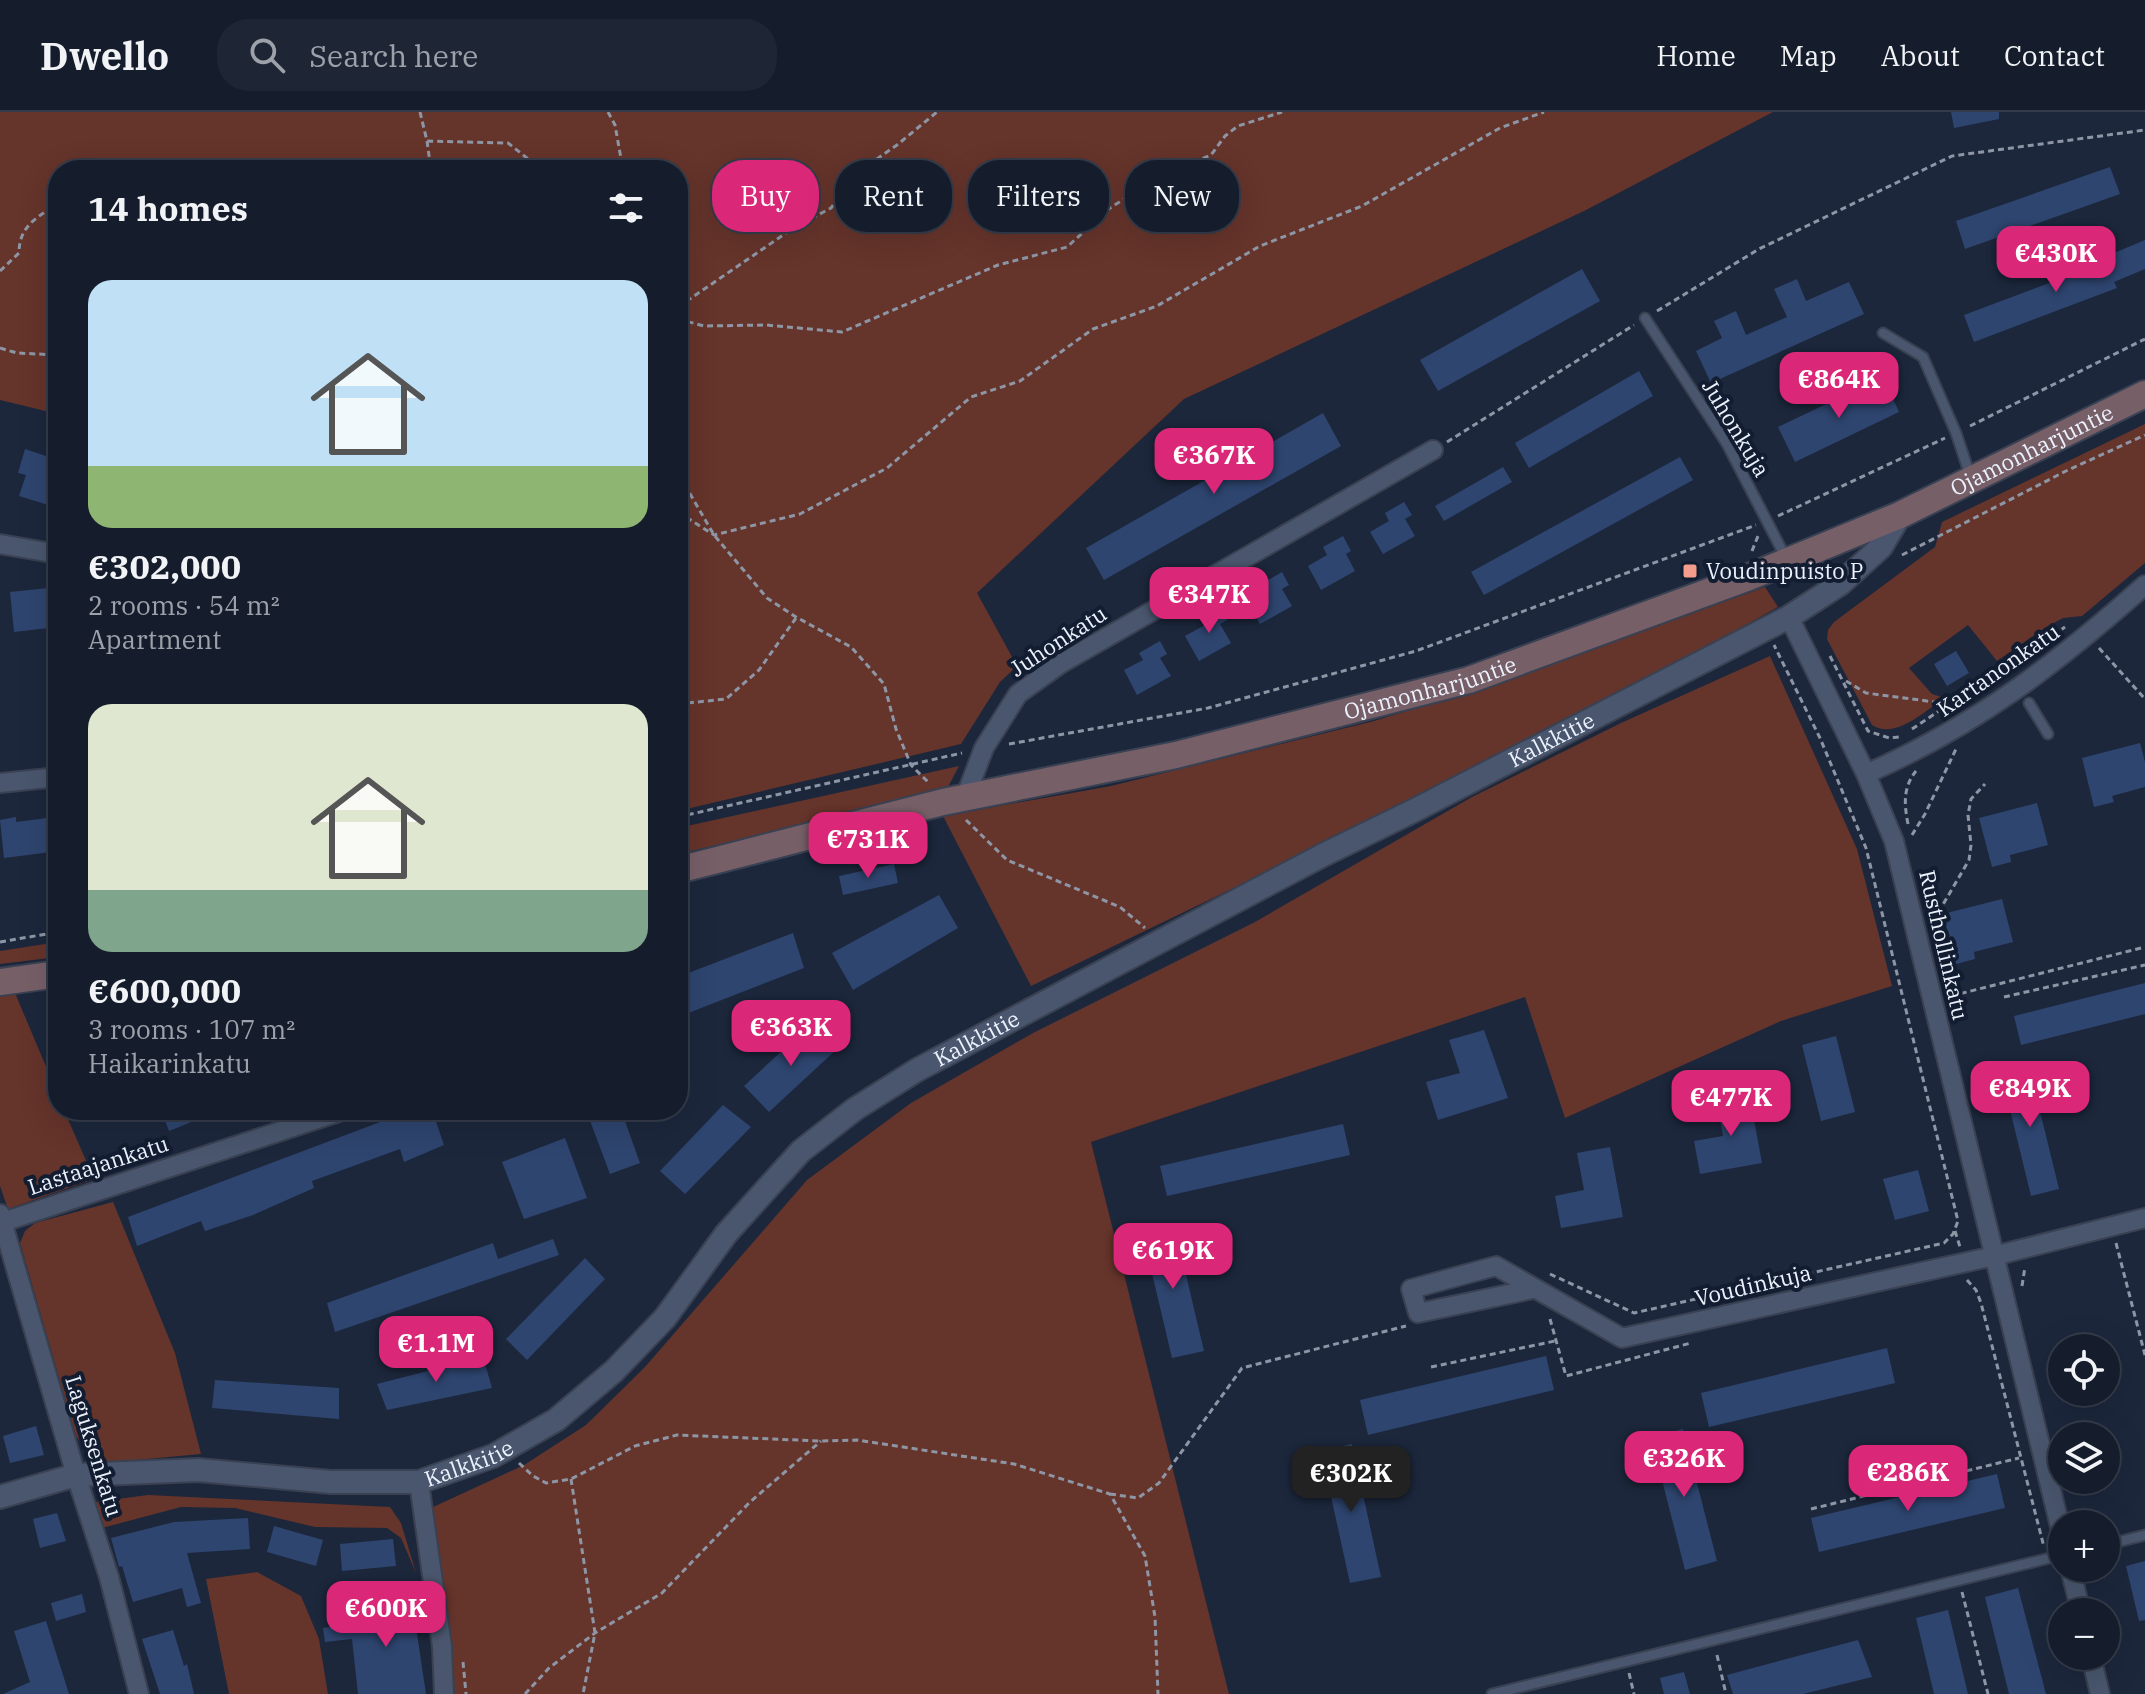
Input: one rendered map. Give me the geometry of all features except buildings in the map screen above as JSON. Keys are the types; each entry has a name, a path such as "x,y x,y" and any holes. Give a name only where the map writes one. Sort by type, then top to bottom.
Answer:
{"main road":[{"name":"Ojamonharjuntie","path":"688,867 956,799 1176,755 1469,680 1788,561 1900,515 2145,394"},
{"path":"0,982 48,975"}],"street":[{"name":"Juhonkatu","path":"956,799 1018,694 1060,664 1433,450"},
{"name":"Kalkkitie","path":"0,1497 76,1475 198,1470 331,1482 419,1482 493,1456 556,1420 614,1371 665,1318 726,1234 801,1151 855,1109 917,1070 1323,855 1793,624 1881,547 1900,515"},
{"path":"0,544 48,552"},
{"name":"Kartanonkatu","path":"1866,774 1944,737 1993,708 2088,636 2145,585"},
{"name":"Rusthollinkatu","path":"1793,624 1866,774 1894,841 2056,1510"},
{"path":"0,783 48,778"},
{"name":"Lastaajankatu","path":"1,1219 313,1120"},
{"name":"Voudinkuja","path":"1533,1289 1418,1313 1411,1289 1496,1266 1622,1338 1994,1256 2145,1218"},
{"name":"Laguksenkatu","path":"1,1219 109,1577 139,1694"},
{"path":"419,1482 437,1602 444,1694"},
{"path":"2094,1670 2100,1694"}],"lane":[{"name":"Juhonkuja","path":"1645,318 1727,444 1788,561"},
{"path":"1883,333 1923,357 1956,433 1971,478"},
{"path":"2029,703 2048,734"},
{"path":"2120,1541 2145,1535"},
{"path":"1492,1694 2047,1558"}],"path":[{"path":"420,112 430,160"},
{"path":"608,112 615,125 621,160"},
{"path":"688,300 792,229 831,208 858,172 937,112"},
{"path":"688,322 704,326 766,325 842,332 998,265 1067,247 1110,208 1160,176 1211,155 1225,136 1238,126 1282,112"},
{"path":"688,518 714,535 800,514 887,468 971,397 1020,381 1093,329 1157,306 1260,246 1362,206 1500,128 1544,112"},
{"path":"1433,450 1759,249 1952,156 2145,130"},
{"path":"427,141 508,143 529,160"},
{"path":"0,271 19,253 19,238 34,218 48,210"},
{"path":"688,815 984,748 1208,708 1416,651 1768,521 1956,433 2145,339"},
{"path":"0,348 17,353 48,355"},
{"path":"1897,559 1907,550 2145,435"},
{"path":"688,490 714,535 767,598 851,647 884,684 896,729 911,765 956,799 1007,860 1120,907 1160,941"},
{"path":"688,703 726,699 759,670 796,617"},
{"path":"1551,1274 1634,1313 1944,1243 1955,1231 1958,1221 1866,848 1820,738 1773,643 1793,624"},
{"path":"1829,654 1868,731 1889,738 1901,737 2061,628 2072,625 2088,636 2145,699"},
{"path":"1844,680 1866,693 1950,704"},
{"path":"1920,767 1907,782 1904,805 1910,837 1925,814 1958,744 1945,752"},
{"path":"1934,933 1938,947 1941,908 1969,860 1968,815 1971,799 1985,784"},
{"path":"0,942 48,934"},
{"path":"1947,984 1950,997 2145,947"},
{"path":"2004,997 2145,965"},
{"path":"2115,1239 2145,1355"},
{"path":"1981,1303 2047,1558"},
{"path":"513,1458 546,1483 571,1479 635,1446 677,1435 857,1440 1014,1464 1110,1494 1138,1498 1159,1483 1242,1368 1406,1326"},
{"path":"1431,1367 1555,1341"},
{"path":"525,1694 549,1668 595,1633 662,1593 750,1502 821,1441"},
{"path":"1811,1509 2042,1452"},
{"path":"571,1479 595,1633 583,1694"},
{"path":"1110,1494 1145,1556 1155,1617 1158,1694"},
{"path":"1959,1580 1988,1694"},
{"path":"1714,1640 1726,1694"},
{"path":"1627,1661 1634,1694"}],"shaded area":[{"path":"0,112 1773,112 1586,210 1184,399 977,593 1017,666 1000,682 961,744 688,809 688,160 48,160 48,412 0,400"},
{"path":"2145,424 2145,563 2082,616 2063,618 2046,627 1997,661 1968,625 1909,668 1932,694 1945,698 1900,726 1881,729 1872,725 1827,639 1828,630 1834,622 1935,547 1942,522"},
{"path":"1765,587 1778,607 1683,660 1420,798 1031,986 943,816 1111,786 1374,721 1511,679"},
{"path":"1770,656 1857,849 1892,986 1781,1021 1565,1118 1525,997 1091,1142 1229,1694 447,1694 431,1508 524,1465 586,1425 645,1367 807,1180 911,1103 1033,1033 1255,922 1472,797 1621,723"},
{"path":"959,766 948,787 927,796 688,852 688,826"},
{"path":"48,944 48,958 0,964 0,951"},
{"path":"15,993 48,1071 48,1120 68,1120 94,1179 8,1209 0,1186 0,995"},
{"path":"113,1202 175,1353 201,1454 104,1463 90,1454 76,1436 20,1243 25,1231 35,1223"},
{"path":"148,1495 390,1507 401,1523 416,1573 401,1538 387,1528 315,1527 235,1508 181,1507 102,1528 95,1502"},
{"path":"257,1572 301,1596 319,1639 328,1694 229,1694 206,1579"}],"place":[{"name":"Voudinpuisto P","path":"1690,571"}]}
